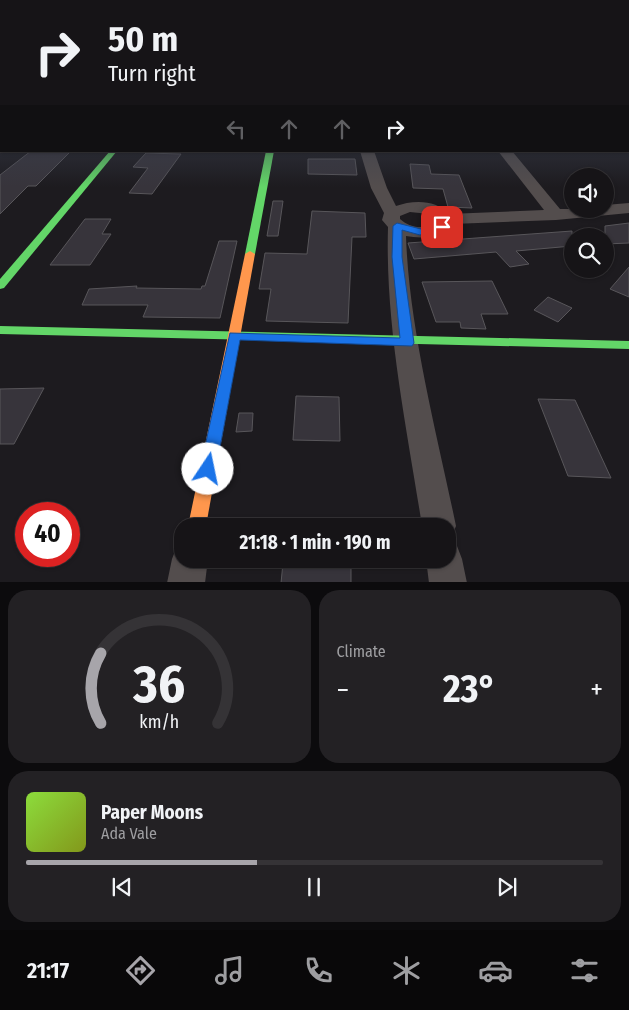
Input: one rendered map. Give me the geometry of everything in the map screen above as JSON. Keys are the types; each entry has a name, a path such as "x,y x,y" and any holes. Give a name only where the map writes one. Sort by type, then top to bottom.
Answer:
{"street":[{"path":"0,286 113,152"},
{"path":"199,518 270,152"},
{"path":"367,152 379,188 395,220 397,257 407,343 438,518"},
{"path":"507,152 556,215"},
{"path":"395,220 401,208 422,207 436,211 444,219 556,215 629,208"},
{"path":"395,220 414,231 433,231 442,227 444,219"},
{"path":"0,330 407,343 629,345"},
{"path":"186,582 188,568"},
{"path":"446,568 448,582"}],"building":[{"path":"30,152 70,152 36,186 28,186 0,214 0,175"},
{"path":"146,153 181,154 152,194 129,193 148,168 133,167"},
{"path":"308,159 355,159 357,175 308,174"},
{"path":"410,164 429,165 431,174 459,175 472,208 448,207 443,189 413,188"},
{"path":"273,201 283,201 278,236 267,236"},
{"path":"312,211 365,213 366,237 352,237 348,323 266,321 271,289 259,289 265,253 307,254"},
{"path":"85,219 111,219 102,234 111,234 90,265 50,265"},
{"path":"629,223 629,243 614,244 614,228 605,228 605,226"},
{"path":"564,232 564,247 516,251 529,264 510,267 496,252 414,259 408,243"},
{"path":"219,241 237,241 220,318 143,317 148,305 82,305 89,289 137,286 136,288 201,289 202,286 205,286"},
{"path":"629,267 629,297 610,289"},
{"path":"492,281 508,314 481,314 486,329 461,328 460,322 436,322 422,282"},
{"path":"548,297 572,308 558,322 534,310"},
{"path":"44,388 14,444 0,444 0,389"},
{"path":"296,396 339,397 340,441 293,440"},
{"path":"538,399 575,400 611,478 568,476"},
{"path":"239,413 253,413 252,431 236,432"},
{"path":"282,568 351,568 351,582 281,582"}],"traffic: fast":[{"path":"0,286 113,152"},
{"path":"250,254 270,152"},
{"path":"0,330 629,345"}],"traffic: slow":[{"path":"199,518 250,254"}],"route":[{"path":"208,469 234,336 407,343 405,312 397,257 397,226 420,232 433,231 442,227"}]}
